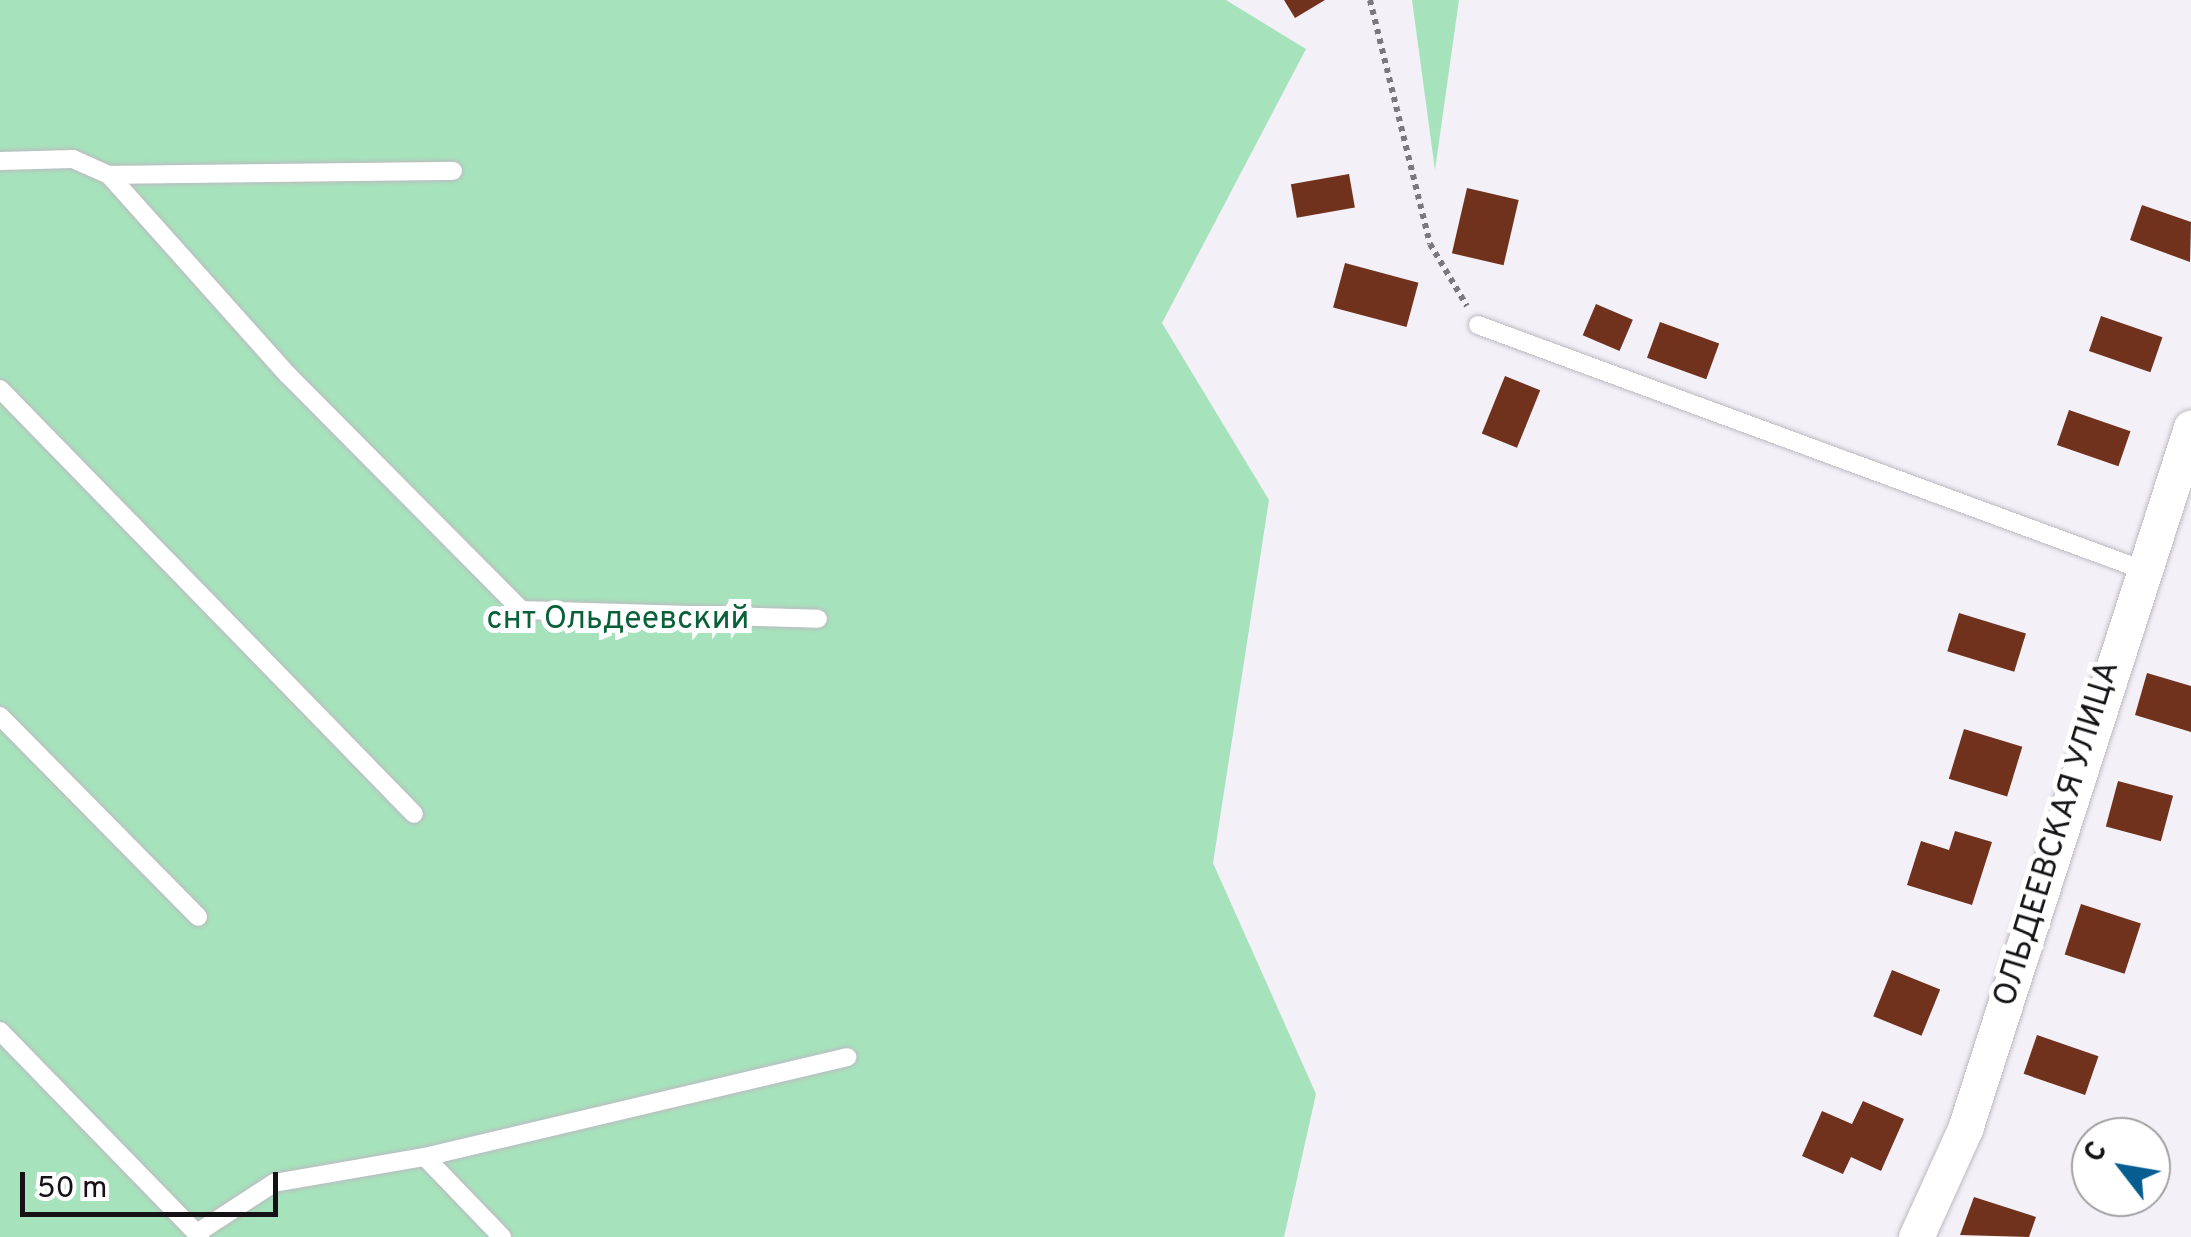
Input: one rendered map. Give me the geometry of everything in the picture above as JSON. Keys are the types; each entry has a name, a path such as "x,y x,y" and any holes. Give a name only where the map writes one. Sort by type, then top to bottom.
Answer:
{"street":[{"name":"ОЛЬДЕЕВСКАЯ УЛИЦА","path":"1916,1237 1965,1129 2142,570 2191,428"}],"lane":[{"path":"0,160 73,159 109,175 288,375 521,610 818,619"},
{"path":"109,175 453,171"},
{"path":"1478,325 2142,570"},
{"path":"0,389 414,814"},
{"path":"0,716 198,917"},
{"path":"0,1030 198,1235 274,1183 425,1157 847,1057"},
{"path":"425,1157 502,1237"}],"path":[{"path":"1370,0 1430,244 1478,325"}],"green space":[{"name":"снт Ольдеевский","path":"0,0 1226,0 1306,49 1162,323 1269,500 1213,863 1316,1094 1284,1237 0,1237"},
{"path":"1412,0 1459,0 1435,170"}],"building":[{"path":"1284,0 1325,0 1295,18"},
{"path":"1349,174 1355,207 1297,218 1291,184"},
{"path":"1467,188 1519,200 1504,265 1452,253"},
{"path":"2142,205 2191,222 2190,262 2130,240"},
{"path":"1345,263 1418,283 1407,327 1333,307"},
{"path":"1596,304 1633,320 1620,351 1583,335"},
{"path":"2101,316 2162,337 2150,372 2089,351"},
{"path":"1660,322 1719,344 1706,379 1647,358"},
{"path":"1505,376 1540,390 1517,448 1482,433"},
{"path":"2069,410 2130,431 2118,466 2057,445"},
{"path":"1959,613 2026,633 2014,672 1947,651"},
{"path":"2147,673 2191,686 2191,732 2135,715"},
{"path":"1964,729 2022,747 2007,797 1949,779"},
{"path":"2118,781 2173,796 2161,841 2106,826"},
{"path":"1955,831 1992,842 1972,905 1907,885 1921,841 1949,850"},
{"path":"2081,904 2141,923 2125,974 2065,954"},
{"path":"1892,970 1940,989 1921,1036 1873,1016"},
{"path":"2037,1035 2098,1056 2085,1095 2024,1074"},
{"path":"1863,1101 1904,1119 1881,1171 1851,1157 1843,1174 1802,1156 1822,1111 1852,1124"},
{"path":"1974,1197 2036,1217 2029,1237 1960,1235"}]}
